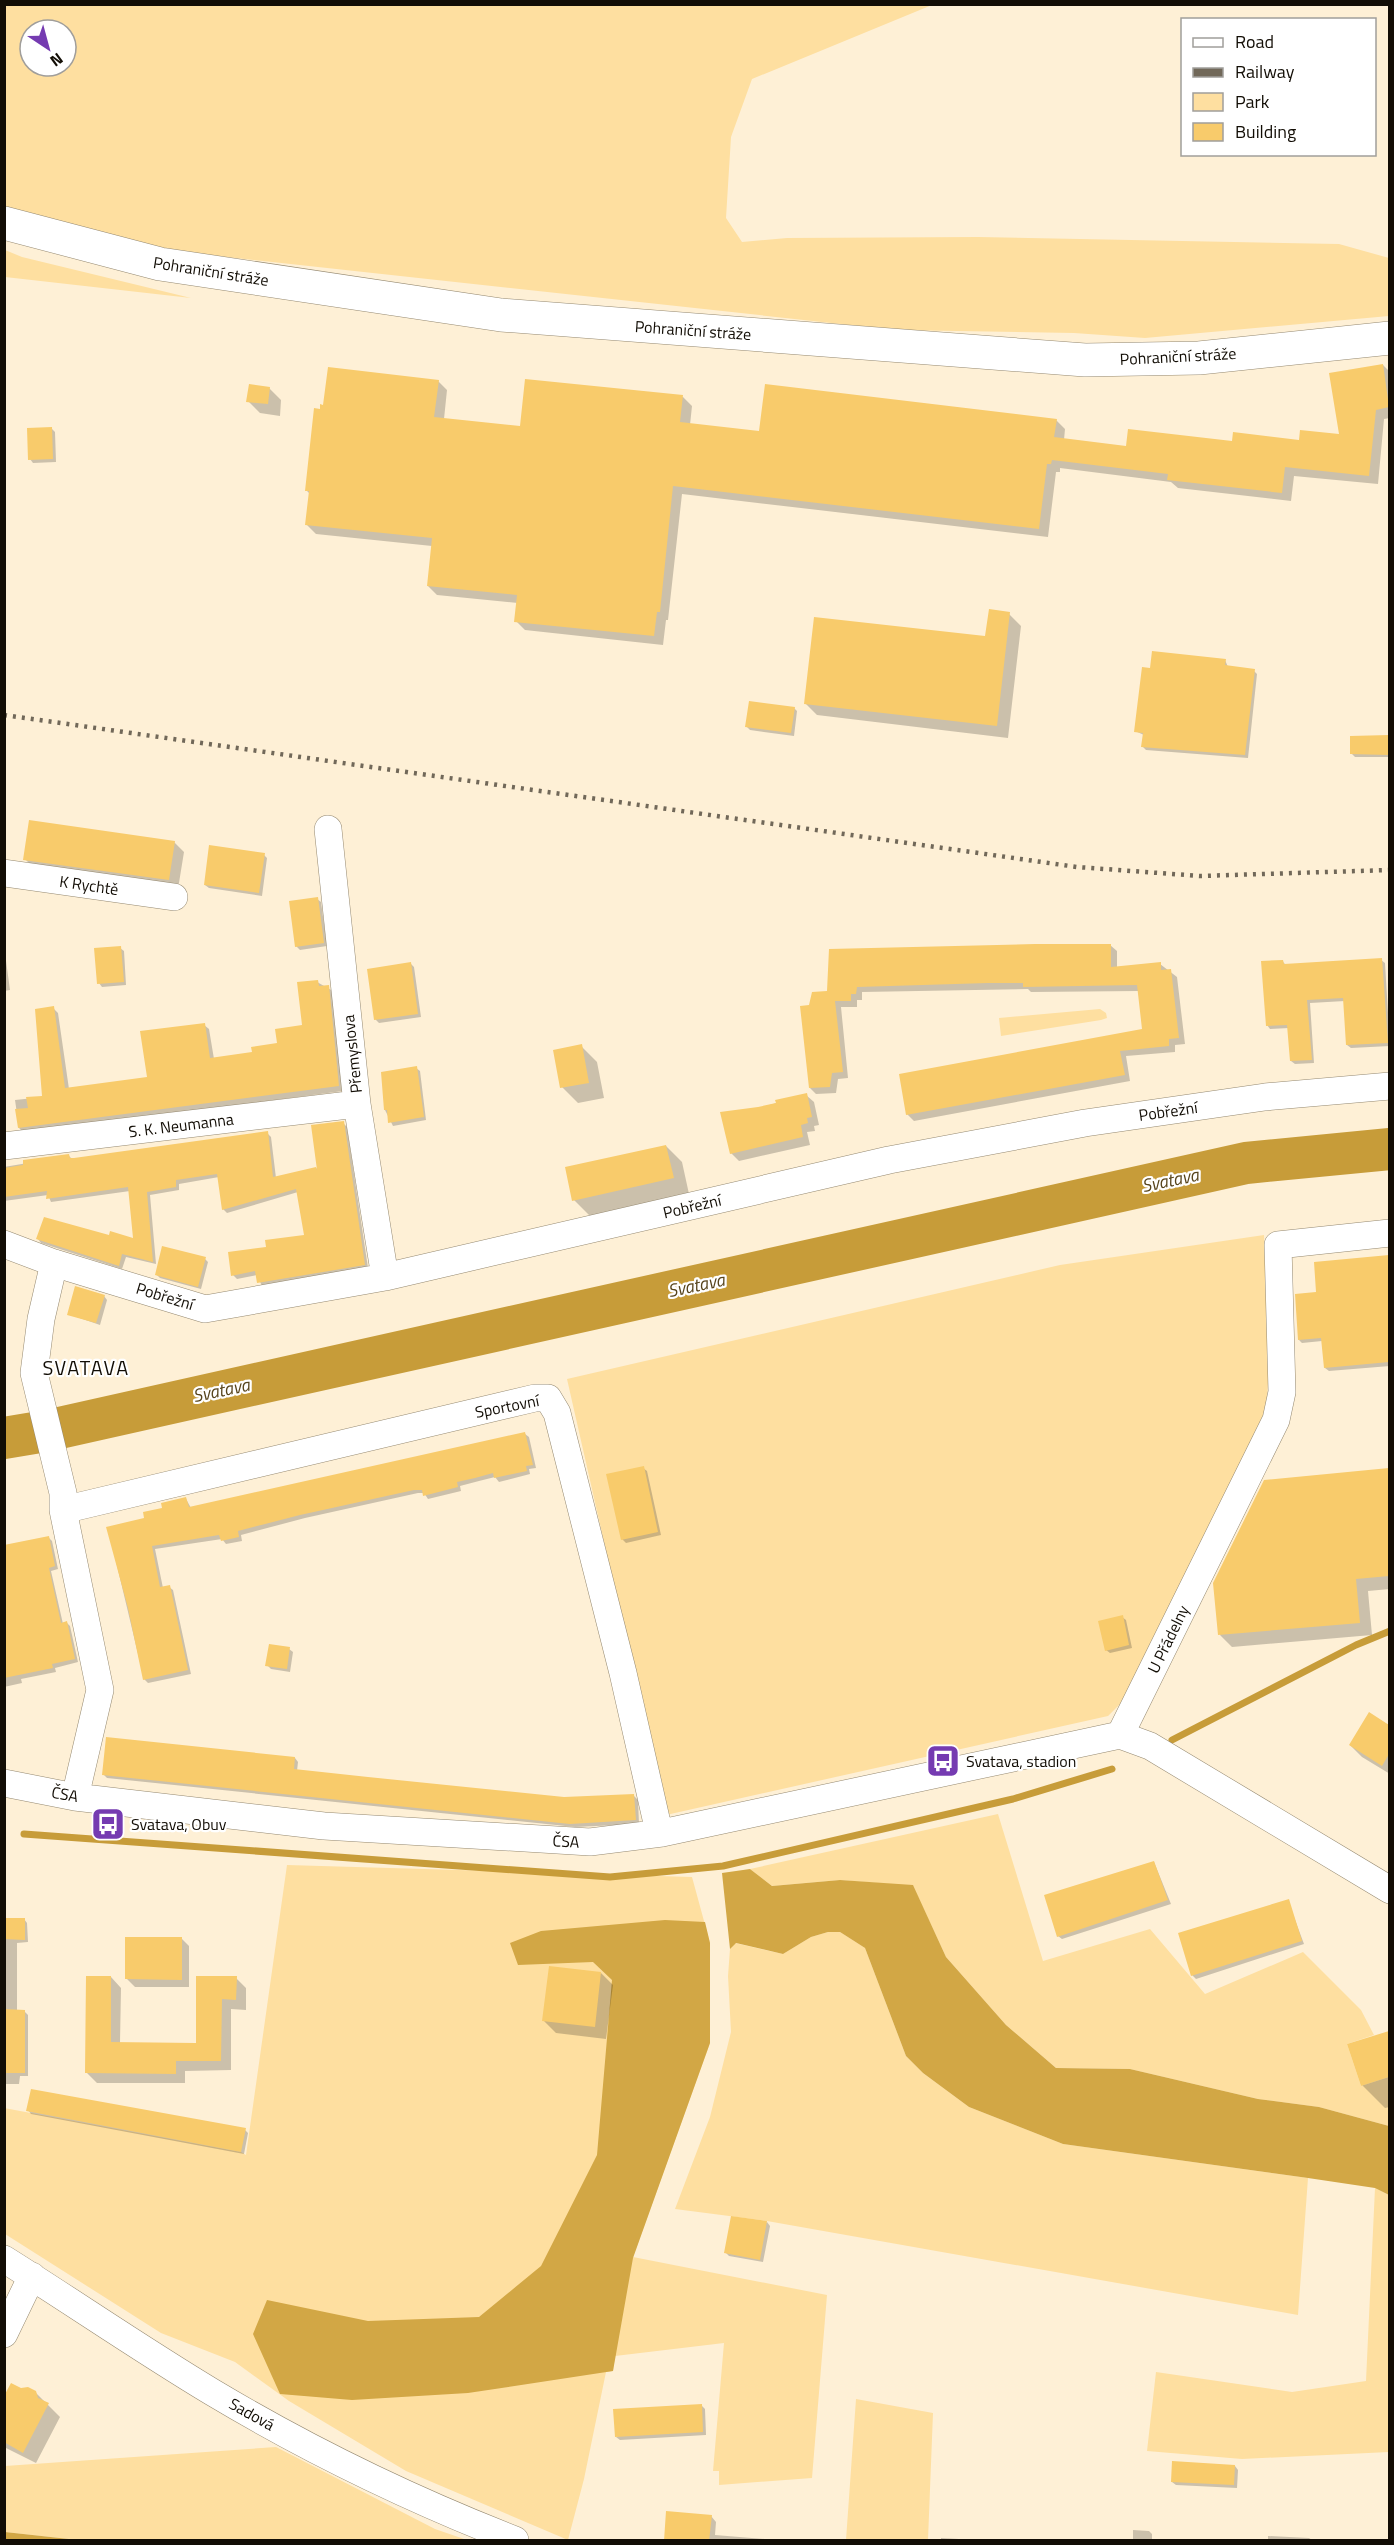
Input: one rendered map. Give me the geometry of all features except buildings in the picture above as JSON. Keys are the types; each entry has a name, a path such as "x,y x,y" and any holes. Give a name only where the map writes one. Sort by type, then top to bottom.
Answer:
{"street":[{"name":"Pohraniční stráže","path":"4,223 160,264 501,315 1084,360 1199,358 1389,338"},
{"name":"Přemyslova","path":"328,829 357,1104 385,1277"},
{"name":"K Rychtě","path":"4,873 174,897"},
{"name":"Pobřežní","path":"4,1244 54,1263 205,1309 385,1277 900,1158 1096,1121 1265,1097 1389,1086"},
{"name":"S. K. Neumanna","path":"4,1146 357,1104"},
{"name":"U Přádelny","path":"1126,1737 1276,1420 1282,1392 1278,1245 1389,1233"},
{"path":"54,1263 41,1319 34,1372 63,1501 100,1690 75,1797"},
{"name":"Sportovní","path":"63,1501 535,1398 548,1398 557,1413 623,1673 657,1823 662,1833"},
{"path":"1126,1737 1168,1756 1389,1890"},
{"name":"ČSA","path":"4,1783 75,1797 324,1826 476,1837 590,1842 662,1833 1126,1737"},
{"name":"Sadová","path":"4,2259 213,2392 323,2453 420,2503 515,2541"},
{"path":"4,2334 32,2276"}],"green space":[{"path":"4,5 932,5 752,79 731,137 726,218 742,242 787,238 978,237 1339,244 1389,258 1389,316 1145,338 1074,333 896,330 126,246 5,210"},
{"path":"5,250 22,257 191,298 5,277"},
{"path":"1100,1009 1106,1013 1107,1018 1001,1036 999,1018"},
{"path":"1264,1235 1269,1370 1266,1411 1122,1702 1108,1716 666,1815 567,1379 1060,1265"},
{"path":"998,1814 1043,1961 1150,1929 1205,1994 1303,1952 1361,2010 1374,2035 1347,2044 1361,2086 1389,2077 1389,2126 1319,2107 1258,2099 1130,2069 1056,2068 1006,2025 946,1957 913,1886 840,1880 772,1886 750,1869"},
{"path":"287,1865 692,1877 710,1943 710,2043 633,2257 827,2295 812,2478 719,2485 719,2471 713,2471 724,2343 615,2356 613,2371 606,2372 584,2479 568,2540 406,2471 289,2401 235,2362 161,2333 5,2234 4,2108 241,2152 246,2155"},
{"path":"828,1932 840,1932 865,1948 906,2056 923,2073 969,2107 1063,2144 1308,2178 1298,2315 767,2221 675,2209 710,2117 731,2032 728,1976 730,1949 735,1943 783,1954 811,1937"},
{"path":"1375,2188 1389,2195 1389,2452 1242,2459 1147,2451 1156,2372 1292,2392 1366,2381"},
{"path":"856,2399 933,2413 928,2540 846,2540"},
{"path":"276,2447 435,2529 467,2540 78,2540 5,2532 5,2466"}],"shaded area":[{"path":"750,1869 772,1886 840,1880 913,1885 946,1957 1006,2025 1056,2068 1130,2069 1258,2099 1319,2107 1389,2126 1389,2195 1375,2188 1063,2144 969,2107 923,2073 906,2056 865,1948 840,1932 828,1932 811,1937 783,1954 736,1943 730,1949 722,1873"},
{"path":"665,1920 705,1922 710,1943 710,2043 633,2258 613,2371 468,2393 352,2400 280,2394 253,2334 267,2300 368,2321 479,2317 541,2266 597,2155 612,1980 593,1962 518,1965 510,1943 541,1931"},
{"path":"5,2532 78,2540 5,2540"}],"waterway":[{"name":"Svatava","path":"4,1438 46,1431 1246,1163 1390,1149"},
{"path":"1172,1740 1356,1645 1390,1631"},
{"path":"24,1834 610,1877 723,1866 1013,1799 1112,1769"}],"railway":[{"path":"4,715 1077,867 1200,876 1390,870"}],"place":[{"name":"Svatava, stadion","path":"943,1761"},
{"name":"Svatava, Obuv","path":"108,1824"}],"district":[{"name":"SVATAVA","path":"86,1367"}]}
